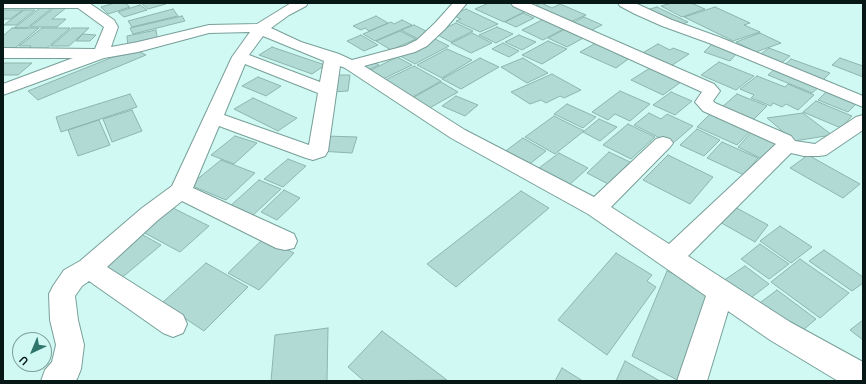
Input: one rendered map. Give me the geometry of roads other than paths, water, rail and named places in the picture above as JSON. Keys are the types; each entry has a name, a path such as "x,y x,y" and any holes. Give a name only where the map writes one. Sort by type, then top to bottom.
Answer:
{"street":[{"path":"56,381 66,369 70,345 64,320 62,294 73,278 89,268 150,214 180,191 240,57 255,29 301,3"},
{"path":"342,61 410,49 422,43 440,26 460,3"},
{"path":"518,3 708,88 711,91 704,102 709,107 774,134 784,140 787,146"},
{"path":"625,3 667,23 714,40 863,102"},
{"path":"3,4 81,4 109,23 111,27 108,38 100,54"},
{"path":"3,90 100,54 138,47 209,29 255,29 342,61 458,134 596,208 780,331 863,379"},
{"path":"3,53 100,54"},
{"path":"240,57 328,91"},
{"path":"214,118 313,153 316,152 318,151 328,91 342,61"},
{"path":"787,146 804,150 819,150 863,121"},
{"path":"596,208 662,143"},
{"path":"670,258 787,146"},
{"path":"180,191 285,241"},
{"path":"89,268 173,324"},
{"path":"692,381 721,292"}]}
